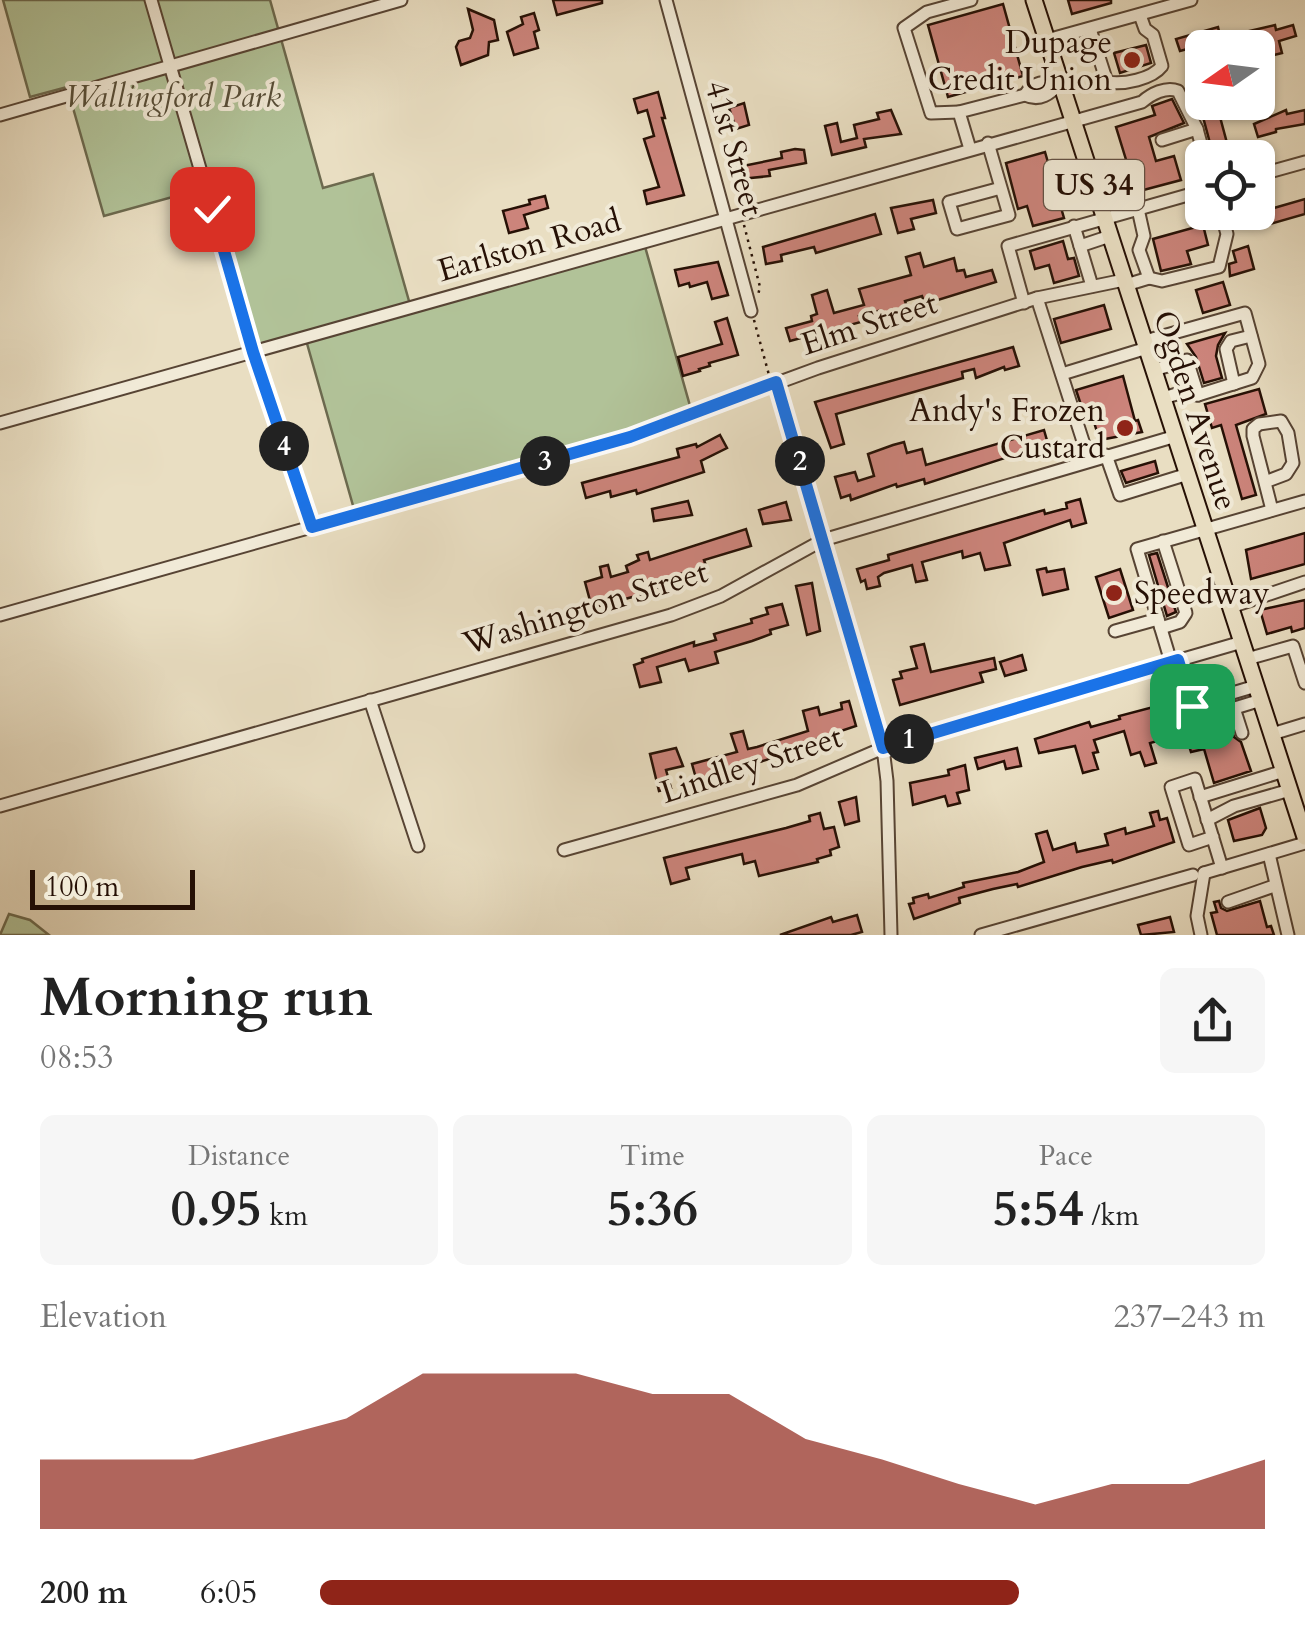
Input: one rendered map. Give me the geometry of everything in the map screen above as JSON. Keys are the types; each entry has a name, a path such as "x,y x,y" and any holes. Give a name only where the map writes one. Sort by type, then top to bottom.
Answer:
{"main road":[{"name":"Ogden Avenue","path":"1034,0 1244,651 1292,782 1305,840"}],"street":[{"path":"152,0 253,352 312,527"},
{"path":"0,114 401,0"},
{"name":"41st Street","path":"666,0 751,311"},
{"path":"971,0 927,12 904,28 931,113 960,112 1024,95 1030,87 1044,82 1060,83"},
{"path":"1047,40 1191,0"},
{"path":"1090,29 1107,82 1117,84 1156,74 1162,66 1160,51 1140,15"},
{"name":"Earlston Road","path":"0,423 1142,102 1172,88 1178,90 1197,129"},
{"path":"960,112 970,149"},
{"path":"1162,140 1197,129 1200,140"},
{"path":"988,144 1009,215 957,229 948,202 1001,188"},
{"path":"1275,170 1305,162"},
{"path":"1024,303 1008,246 1185,196"},
{"path":"1138,209 1144,236 1139,250 1150,278"},
{"path":"1074,226 1092,286"},
{"name":"Elm Street","path":"0,615 630,437 776,382 1038,298 1150,278 1162,281 1218,267 1225,230"},
{"path":"1080,246 1110,236"},
{"path":"1038,298 1089,460"},
{"path":"1062,374 1245,313 1259,364 1252,378 1198,395 1180,393 1163,398"},
{"path":"1234,384 1226,349 1231,341 1251,336"},
{"path":"1154,370 1187,360 1198,395"},
{"path":"776,382 883,748 891,935"},
{"path":"1265,482 1286,474 1293,463 1288,434 1280,421 1259,424 1253,429 1265,482 1272,510"},
{"name":"Washington Street","path":"0,806 686,611 823,540 1176,436"},
{"path":"1106,454 1120,495 1188,474"},
{"path":"1258,693 1234,708 1200,719 1160,624 1136,549 1305,501"},
{"path":"1116,632 1180,622 1186,612 1164,541"},
{"path":"1230,607 1305,582"},
{"path":"1299,645 1305,684"},
{"name":"Lindley Street","path":"564,850 797,784 883,748 1174,661 1299,645"},
{"path":"1192,706 1258,693"},
{"path":"370,700 418,846"},
{"path":"1234,708 1242,733"},
{"path":"1272,734 1305,724"},
{"path":"1213,838 1189,845 1171,787 1195,780 1207,820 1213,838 1222,868"},
{"path":"1200,797 1292,782"},
{"path":"1207,820 1292,782"},
{"path":"981,935 1222,868 1305,840"},
{"path":"1266,855 1268,876 1274,884 1288,935"},
{"path":"1198,874 1197,916 1201,935"},
{"path":"1197,916 1274,884"}],"green space":[{"name":"Wallingford Park","path":"3,0 270,0 323,188 373,174 411,308 644,243 692,413 354,509 304,333 256,346 212,186 104,216 67,87 30,97"},
{"path":"9,914 30,920 49,935 0,935"}],"building":[{"path":"553,0 602,0 602,3 557,15"},
{"path":"1068,0 1111,0 1111,3 1072,14"},
{"path":"1003,4 1023,76 948,97 928,25"},
{"path":"468,9 494,20 498,40 489,42 488,55 461,65 456,47 459,41 470,38 473,30"},
{"path":"534,13 539,30 534,32 538,48 514,55 507,32 523,24 521,17"},
{"path":"1293,25 1296,36 1279,41 1282,53 1275,55 1275,30 1254,30"},
{"path":"1185,36 1185,50 1180,51 1176,39"},
{"path":"1146,45 1151,63 1120,73 1114,53"},
{"path":"658,92 684,195 647,204 644,191 659,187 644,139 654,136 647,110 638,113 634,99"},
{"path":"1172,99 1184,123 1149,137 1156,161 1174,156 1181,180 1136,192 1116,127 1155,115 1152,106"},
{"path":"744,103 749,125 736,129 729,108"},
{"path":"891,110 901,134 864,139 866,147 832,155 825,126 837,123 841,142 857,138 854,125 879,119 877,113"},
{"path":"1286,110 1287,114 1305,110 1305,124 1258,137 1254,124 1275,120 1275,115"},
{"path":"1204,120 1221,120 1226,140 1209,140"},
{"path":"804,150 806,163 769,170 770,176 741,179 738,167 782,158 781,152"},
{"path":"1045,152 1064,218 1033,226 1027,206 1018,209 1006,163"},
{"path":"545,196 548,208 524,215 528,228 509,233 503,211"},
{"path":"1305,199 1305,214 1275,223 1275,208"},
{"path":"933,200 936,213 911,219 914,229 898,233 891,208"},
{"path":"875,214 881,234 816,253 814,247 781,255 782,261 766,264 763,247"},
{"path":"1185,230 1204,230 1208,245 1187,251 1191,264 1161,271 1153,239"},
{"path":"1063,241 1079,276 1054,283 1049,265 1035,269 1030,251"},
{"path":"1248,246 1254,269 1230,276 1229,264 1236,262 1233,251"},
{"path":"920,253 924,267 954,258 957,271 964,270 966,277 992,270 996,282 925,304 922,296 905,301 908,310 880,318 878,311 859,316 861,322 790,341 786,328 812,321 811,316 817,314 812,295 827,290 834,313 864,305 859,289 911,275 906,257"},
{"path":"718,262 728,295 712,299 707,282 679,286 675,270"},
{"path":"1223,282 1230,305 1203,313 1196,290"},
{"path":"1104,305 1111,329 1061,343 1054,319"},
{"path":"727,318 738,355 683,376 678,357 722,344 715,322"},
{"path":"1225,333 1216,356 1222,378 1204,383 1196,357 1187,344"},
{"path":"1013,347 1019,366 1005,370 1004,367 976,378 974,369 962,372 963,378 836,414 844,444 831,448 815,402"},
{"path":"1123,376 1135,421 1138,420 1142,432 1105,439 1103,430 1097,432 1091,412 1084,414 1076,390"},
{"path":"1259,389 1266,414 1236,425 1256,495 1242,499 1221,425 1212,428 1205,404"},
{"path":"1044,430 1048,444 925,484 924,479 897,487 896,484 851,500 850,495 841,498 835,477 855,472 858,481 874,476 868,454 904,442 907,453 922,449 926,465"},
{"path":"720,435 727,448 701,461 704,472 637,494 636,490 611,497 610,491 586,498 582,483 679,457 677,449 696,444 697,447"},
{"path":"1155,461 1158,473 1126,483 1121,471"},
{"path":"1080,499 1086,523 1072,527 1070,520 1004,543 1010,565 985,570 980,553 963,558 962,551 922,562 927,580 916,582 912,565 884,573 878,577 880,586 867,589 865,580 861,582 857,569 889,560 888,555 1044,510 1045,514 1067,508 1066,503"},
{"path":"688,501 692,515 654,521 652,509"},
{"path":"786,502 791,520 763,524 759,510"},
{"path":"746,529 751,546 704,560 706,566 657,585 658,590 592,608 585,582 602,577 600,567 608,565 611,577 628,572 626,566 639,560 637,555 648,552 650,560"},
{"path":"1305,533 1305,564 1251,579 1246,550"},
{"path":"1157,553 1176,612 1167,616 1149,555"},
{"path":"1046,568 1047,572 1064,569 1068,589 1043,595 1037,570"},
{"name":"Speedway","path":"1120,569 1133,610 1109,618 1096,577"},
{"path":"812,583 820,631 807,635 796,586"},
{"path":"1305,600 1305,628 1292,632 1291,627 1267,634 1260,610"},
{"path":"782,604 788,625 715,652 718,663 689,671 685,659 657,667 661,682 640,687 634,665 642,659 694,642 694,646 716,640 714,634 752,623 751,619 768,614 766,608"},
{"path":"924,644 931,672 994,658 996,669 980,673 983,682 900,705 893,680 902,678 900,672 917,668 911,647"},
{"path":"1022,655 1026,670 1005,676 1000,662"},
{"path":"1216,668 1222,686 1198,693 1193,675"},
{"path":"849,701 856,726 808,742 810,746 697,782 692,764 737,752 731,734 743,731 748,749 757,747 808,731 803,711 818,707 820,715 842,709 841,703"},
{"path":"1161,705 1169,730 1191,723 1200,731 1229,722 1251,771 1214,783 1204,749 1191,752 1185,733 1150,743 1156,763 1145,766 1140,752 1131,755 1124,731 1094,740 1098,769 1083,773 1075,746 1039,753 1035,739 1089,722 1091,727"},
{"path":"676,748 683,766 666,770 671,788 659,791 650,754"},
{"path":"1017,748 1021,766 1006,769 1004,761 978,769 975,758"},
{"path":"965,765 969,790 957,793 960,803 948,806 945,796 913,805 910,783 949,775 948,770"},
{"path":"856,797 859,821 845,825 839,802"},
{"path":"1260,808 1266,828 1262,835 1234,841 1228,820"},
{"path":"1158,811 1160,820 1167,818 1174,842 1113,863 1112,860 1018,887 1017,884 959,898 960,903 914,919 909,904 914,903 913,898 928,894 929,898 964,887 963,883 1018,872 1044,862 1036,834 1047,831 1053,850 1075,843 1077,852 1108,845 1105,834 1125,828 1126,834 1154,826 1150,813"},
{"path":"820,813 824,829 834,827 839,847 830,850 831,855 817,859 818,862 759,876 755,861 744,864 742,854 686,868 689,879 671,884 664,858 786,828 810,821 809,816"},
{"path":"1219,901 1227,911 1260,901 1267,927 1271,926 1274,935 1217,935 1211,913 1217,912 1214,902"},
{"path":"857,915 862,932 851,935 780,935 831,917 833,922"},
{"path":"1170,917 1174,932 1141,935 1138,925"}],"place":[{"name":"Dupage Credit Union","path":"1132,60"},
{"name":"Andy's Frozen Custard","path":"1125,428"},
{"name":"Speedway","path":"1114,593"}],"route":[{"path":"212,209 253,352 312,527 630,437 776,382 883,748 1178,660 1192,706"}]}
